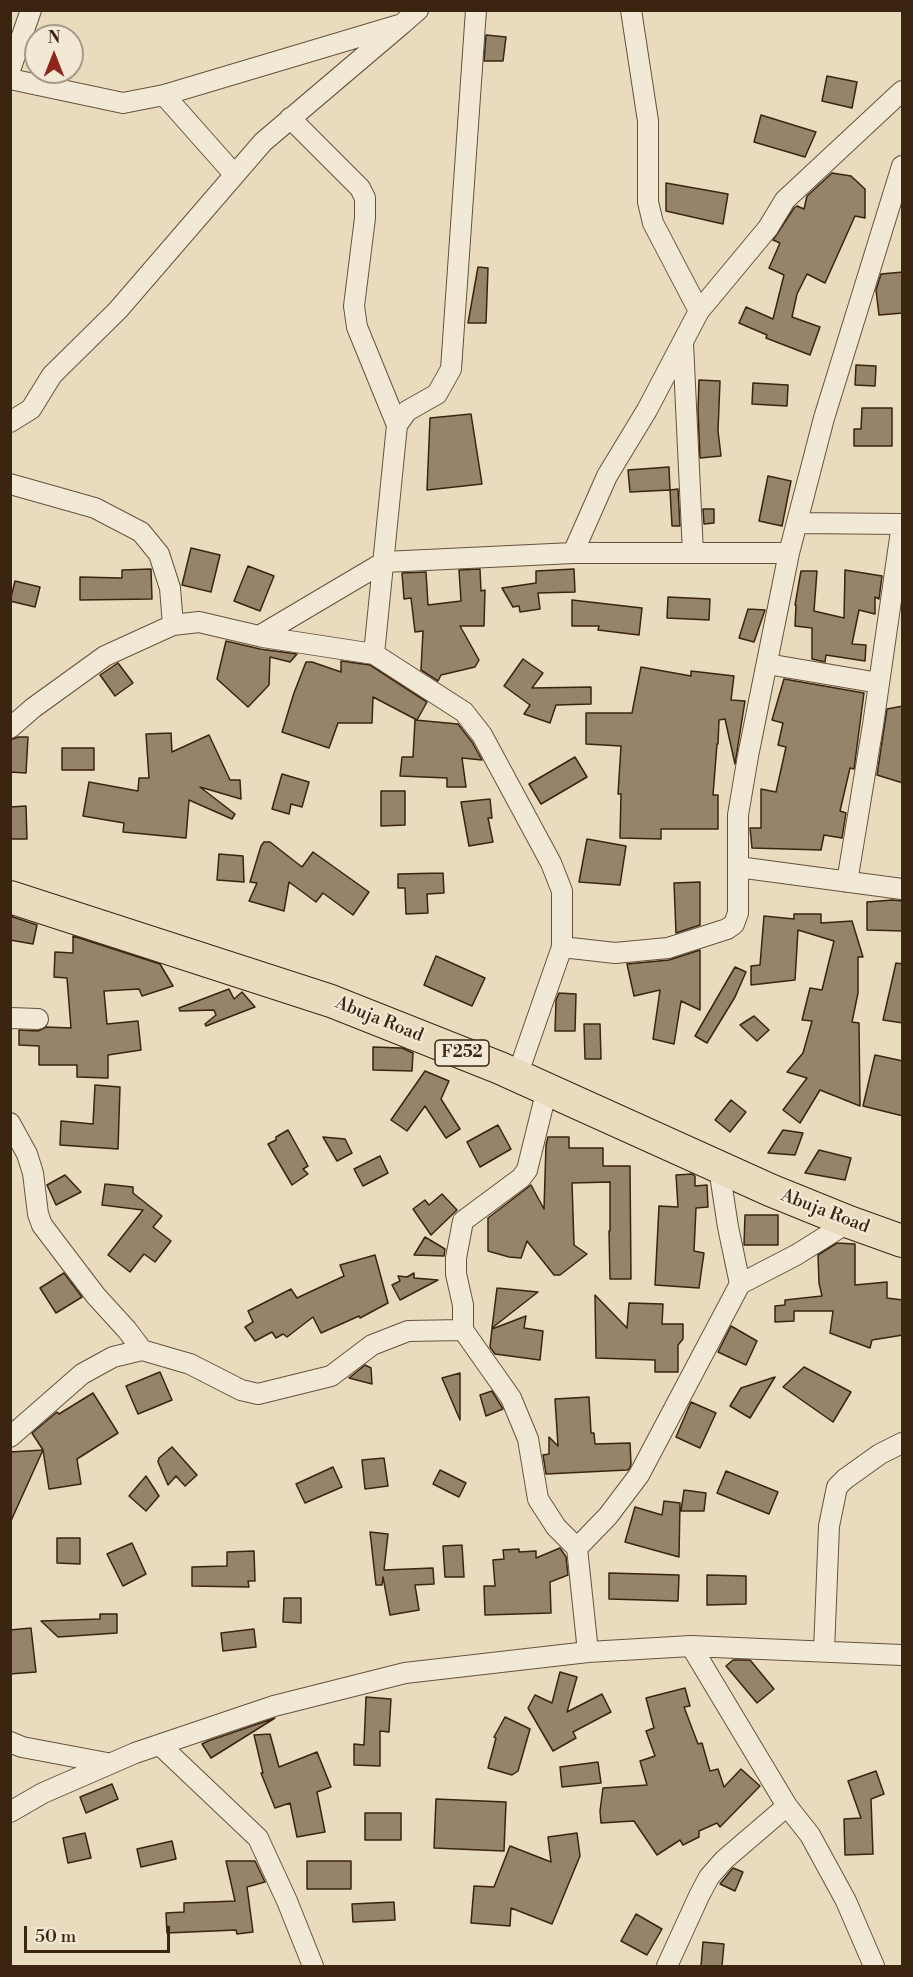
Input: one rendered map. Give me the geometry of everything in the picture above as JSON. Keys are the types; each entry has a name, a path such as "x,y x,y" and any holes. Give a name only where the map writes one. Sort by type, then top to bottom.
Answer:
{"main road":[{"name":"Abuja Road","path":"10,897 331,1001 517,1076 849,1222 903,1240"}],"street":[{"path":"10,70 30,10"},
{"path":"10,422 31,409 52,375 118,310 263,142 418,10"},
{"path":"397,425 407,411 437,394 452,369 476,10"},
{"path":"631,10 648,121 648,202 653,223 699,311"},
{"path":"10,80 123,103 164,95 402,24"},
{"path":"573,554 607,476 647,410 699,311 768,228 785,200 903,91"},
{"path":"164,95 234,174"},
{"path":"290,118 360,188 365,198 365,218 354,306 357,327 397,425 374,654"},
{"path":"562,947 615,953 668,948 727,929 734,924 738,913 738,815 789,553 824,418 903,165"},
{"path":"683,342 693,554"},
{"path":"10,484 95,508 141,531 159,554 170,588 172,625"},
{"path":"797,523 902,524 847,882"},
{"path":"259,636 384,562 573,554 789,553"},
{"path":"10,728 33,708 105,656 172,625 200,622 259,636 374,654 464,712 482,735 551,863 562,891 562,947 517,1076"},
{"path":"767,664 879,683"},
{"path":"738,867 903,889"},
{"path":"10,1018 38,1019"},
{"path":"547,1089 527,1170 521,1178 463,1221 456,1258 456,1274 463,1305 463,1330 511,1398 528,1438 538,1499 556,1527 577,1548 588,1652"},
{"path":"10,1123 27,1154 33,1173 38,1214 42,1225 96,1296 142,1350"},
{"path":"720,1167 728,1227 740,1284"},
{"path":"577,1548 608,1516 639,1475 740,1284 796,1255 849,1222"},
{"path":"10,1437 81,1374 113,1357 142,1350 190,1364 240,1390 258,1394 331,1376 372,1345 408,1331 463,1330"},
{"path":"824,1651 828,1526 837,1487 844,1479 880,1454 903,1443"},
{"path":"691,1646 787,1806 810,1835 841,1892 874,1966"},
{"path":"10,1812 43,1793 107,1764 160,1745 274,1706 405,1673 588,1652 691,1646 903,1655"},
{"path":"10,1742 22,1747 107,1764"},
{"path":"160,1745 258,1838 313,1966"},
{"path":"666,1966 709,1877 724,1860 787,1806"}],"building":[{"path":"486,35 506,37 503,61 484,61"},
{"path":"827,76 857,82 852,108 822,101"},
{"path":"761,115 816,132 805,157 754,142"},
{"path":"832,173 851,176 865,189 865,218 855,216 825,283 807,274 797,294 792,317 820,327 810,355 766,338 767,335 739,323 746,307 773,319 784,275 769,268 780,243 773,240 794,208 797,206 804,209 807,196"},
{"path":"666,183 728,194 723,224 666,211"},
{"path":"478,267 488,268 486,323 468,323"},
{"path":"903,272 903,313 879,315 876,290 881,274"},
{"path":"856,365 876,366 875,386 855,385"},
{"path":"699,380 720,381 718,431 721,456 700,458"},
{"path":"753,383 788,385 787,406 752,404"},
{"path":"862,408 892,408 892,446 854,446 854,429 861,429"},
{"path":"471,414 482,484 427,490 430,418"},
{"path":"669,467 670,490 630,492 628,470"},
{"path":"768,476 791,481 782,526 759,521"},
{"path":"678,489 680,526 672,526 670,490"},
{"path":"703,509 714,509 714,523 704,524"},
{"path":"191,548 220,555 211,592 182,585"},
{"path":"248,566 274,576 260,611 234,601"},
{"path":"151,569 152,599 80,600 80,577 122,578 122,570"},
{"path":"480,569 481,591 485,590 484,626 460,626 479,660 475,667 441,675 438,681 421,670 423,631 415,632 411,598 404,599 402,573 426,572 428,605 461,601 459,570"},
{"path":"574,569 575,592 538,593 540,609 520,612 519,606 513,607 502,588 536,583 536,571"},
{"path":"845,570 882,576 879,599 875,597 875,614 859,610 852,644 866,645 865,661 826,655 825,662 812,659 812,628 795,626 795,605 801,571 817,571 814,611 844,618"},
{"path":"15,581 40,587 35,607 10,601"},
{"path":"668,597 710,599 709,620 667,618"},
{"path":"572,600 642,608 639,635 598,630 599,626 572,626"},
{"path":"748,609 765,610 754,642 739,638"},
{"path":"226,641 297,654 290,662 270,657 269,685 248,707 217,679"},
{"path":"523,659 543,673 532,688 591,687 591,704 556,705 550,723 524,714 530,705 504,686"},
{"path":"341,661 370,665 427,702 417,720 373,697 372,723 338,723 329,748 282,732 306,662 341,672"},
{"path":"118,663 133,683 115,696 100,675"},
{"path":"641,667 691,676 691,671 734,676 731,700 745,701 735,764 725,719 719,720 713,795 718,795 718,829 661,829 661,839 620,838 621,794 618,794 621,746 586,744 586,713 632,713"},
{"path":"784,679 864,693 854,769 850,768 840,811 846,813 842,838 824,835 821,850 752,848 750,828 761,828 761,789 776,792 786,747 778,745 783,723 772,720"},
{"path":"903,706 903,783 877,775 887,709"},
{"path":"415,720 458,724 472,742 482,760 462,758 466,787 447,787 447,778 400,776 402,757 413,757"},
{"path":"171,733 172,752 209,735 230,780 240,780 241,799 200,787 235,814 232,819 189,800 186,838 123,832 124,823 83,816 89,782 138,791 139,778 149,778 146,734"},
{"path":"28,737 26,773 10,772 10,740"},
{"path":"62,748 94,748 94,770 62,770"},
{"path":"575,757 587,777 541,804 529,784"},
{"path":"282,774 309,782 302,807 291,804 289,814 272,809"},
{"path":"381,791 405,791 405,825 381,826"},
{"path":"490,799 492,818 488,818 493,842 469,846 461,802"},
{"path":"26,806 27,839 10,839 10,807"},
{"path":"587,839 626,846 620,885 579,882"},
{"path":"264,842 270,842 302,867 313,852 369,892 353,915 323,893 316,902 289,882 284,911 249,901 257,883 250,882"},
{"path":"219,854 243,856 244,882 217,880"},
{"path":"443,873 444,893 427,894 428,913 406,914 405,888 398,888 398,874"},
{"path":"700,882 700,925 676,933 674,883"},
{"path":"903,901 903,931 867,930 867,902"},
{"path":"794,914 821,914 821,923 852,921 863,957 858,957 858,993 852,1022 859,1023 860,1106 820,1090 800,1123 783,1110 807,1078 787,1072 803,1053 812,1021 802,1020 810,988 822,990 834,941 798,930 795,980 751,985 751,966 760,965 764,916 794,919"},
{"path":"10,916 37,925 33,944 10,940"},
{"path":"73,936 160,964 173,986 142,996 139,989 104,991 107,1024 138,1021 141,1050 108,1055 108,1078 77,1077 77,1065 39,1065 39,1046 19,1045 19,1030 38,1031 46,1027 71,1028 67,978 54,977 55,952 73,953"},
{"path":"700,950 700,1010 681,1001 674,1044 653,1039 660,990 634,996 627,964 669,960"},
{"path":"436,956 485,978 472,1006 424,985"},
{"path":"896,963 903,964 903,1023 883,1020"},
{"path":"735,967 746,972 735,997 707,1043 695,1036"},
{"path":"229,989 234,999 242,992 255,1007 206,1026 205,1024 216,1015 214,1010 180,1011 179,1008"},
{"path":"559,993 576,994 575,1031 555,1031 556,1000"},
{"path":"754,1016 769,1030 757,1041 740,1025"},
{"path":"584,1024 600,1024 601,1059 585,1059"},
{"path":"373,1047 402,1048 413,1053 412,1071 373,1070"},
{"path":"875,1055 903,1061 903,1116 863,1106"},
{"path":"425,1071 449,1081 441,1099 460,1129 446,1138 425,1106 407,1131 391,1120"},
{"path":"95,1085 120,1087 118,1149 60,1145 61,1121 93,1124"},
{"path":"731,1100 746,1112 730,1132 715,1120"},
{"path":"498,1125 511,1149 480,1167 467,1142"},
{"path":"288,1130 308,1166 303,1169 308,1174 292,1185 268,1144"},
{"path":"783,1130 803,1133 795,1155 768,1153"},
{"path":"323,1137 345,1139 352,1153 337,1161"},
{"path":"548,1137 569,1137 569,1148 603,1148 603,1166 630,1166 631,1279 610,1279 610,1182 572,1183 574,1245 587,1254 560,1275 554,1275 527,1241 521,1258 488,1251 488,1218 531,1185 544,1209"},
{"path":"819,1150 851,1158 845,1180 805,1173"},
{"path":"380,1156 388,1173 363,1186 354,1169"},
{"path":"692,1174 695,1176 695,1186 707,1185 708,1207 696,1208 694,1251 704,1253 699,1288 655,1285 659,1206 678,1207 676,1175"},
{"path":"65,1175 81,1192 56,1205 47,1185"},
{"path":"105,1184 133,1187 133,1193 162,1216 153,1227 171,1241 155,1262 144,1254 130,1272 108,1255 143,1210 102,1205"},
{"path":"442,1194 457,1210 431,1235 413,1209 425,1200 429,1205"},
{"path":"745,1215 778,1215 778,1245 744,1245"},
{"path":"425,1237 445,1249 444,1256 414,1255"},
{"path":"837,1243 855,1244 855,1285 887,1282 887,1298 903,1300 903,1335 872,1340 870,1348 830,1333 833,1311 794,1311 794,1321 775,1322 775,1306 785,1305 785,1300 822,1296 818,1255"},
{"path":"375,1255 388,1303 360,1318 359,1316 321,1333 313,1317 287,1337 283,1334 276,1338 272,1332 255,1341 245,1327 253,1322 248,1311 291,1289 297,1298 344,1276 340,1265"},
{"path":"64,1273 82,1297 56,1313 40,1288"},
{"path":"414,1273 414,1278 438,1280 400,1300 392,1285 400,1281 398,1276 407,1277"},
{"path":"497,1288 538,1292 492,1328"},
{"path":"595,1295 627,1328 629,1303 663,1304 662,1324 683,1324 683,1339 678,1345 678,1372 655,1372 655,1360 596,1358"},
{"path":"526,1316 524,1328 543,1331 540,1360 495,1354 490,1347 492,1329"},
{"path":"731,1326 757,1341 746,1365 718,1352"},
{"path":"365,1365 371,1368 372,1384 349,1378"},
{"path":"804,1367 851,1392 833,1422 783,1387"},
{"path":"160,1372 172,1400 138,1414 126,1386"},
{"path":"460,1373 460,1420 442,1378"},
{"path":"775,1377 750,1418 730,1406 741,1388"},
{"path":"492,1391 503,1409 486,1416 480,1395"},
{"path":"93,1393 118,1433 77,1459 81,1484 49,1489 43,1450 32,1433 57,1412 59,1414"},
{"path":"589,1397 591,1433 594,1433 595,1444 630,1443 631,1465 629,1469 546,1474 543,1455 549,1454 549,1437 558,1446 555,1399"},
{"path":"691,1402 716,1413 700,1448 676,1437"},
{"path":"172,1447 197,1475 185,1486 176,1476 168,1485 158,1462 159,1458"},
{"path":"43,1450 10,1523 10,1452"},
{"path":"384,1458 388,1486 365,1489 362,1460"},
{"path":"333,1467 342,1487 305,1503 296,1484"},
{"path":"440,1470 466,1483 459,1497 433,1484"},
{"path":"726,1471 778,1492 769,1514 717,1493"},
{"path":"146,1476 159,1496 146,1511 129,1496"},
{"path":"684,1490 706,1493 704,1511 681,1511"},
{"path":"664,1501 680,1503 679,1557 625,1542 635,1507 662,1515"},
{"path":"370,1532 388,1534 384,1570 433,1568 434,1584 415,1585 419,1610 390,1615 383,1577 382,1585 376,1585"},
{"path":"57,1538 80,1538 80,1564 57,1563"},
{"path":"132,1543 146,1574 123,1586 107,1554"},
{"path":"462,1545 464,1577 445,1577 443,1546"},
{"path":"560,1548 566,1557 568,1575 550,1582 551,1613 485,1615 484,1586 495,1586 493,1560 504,1559 503,1550 536,1551 536,1558"},
{"path":"254,1551 255,1581 248,1581 249,1587 192,1586 192,1567 227,1566 227,1552"},
{"path":"609,1573 679,1575 678,1601 609,1599"},
{"path":"707,1575 746,1576 746,1604 707,1605"},
{"path":"284,1598 301,1598 301,1623 283,1622"},
{"path":"100,1614 117,1614 117,1633 58,1637 41,1621 100,1619"},
{"path":"31,1628 36,1672 10,1674 10,1630"},
{"path":"254,1629 256,1647 223,1651 221,1633"},
{"path":"733,1660 750,1660 774,1689 757,1703 726,1666"},
{"path":"560,1672 577,1677 567,1712 602,1694 611,1712 573,1732 576,1738 553,1751 528,1708 535,1695 552,1703"},
{"path":"685,1688 690,1706 684,1707 698,1744 702,1743 710,1771 718,1769 724,1787 741,1769 760,1786 720,1827 717,1823 699,1831 699,1837 683,1845 680,1840 657,1855 634,1821 601,1823 603,1788 647,1785 640,1761 655,1756 646,1731 654,1728 646,1698"},
{"path":"366,1697 391,1699 389,1732 380,1731 380,1766 354,1765 354,1744 364,1745"},
{"path":"505,1717 530,1729 518,1771 512,1775 488,1768 496,1738 494,1737"},
{"path":"275,1718 211,1758 202,1744 208,1741"},
{"path":"270,1734 279,1767 317,1752 331,1787 317,1792 325,1832 297,1837 290,1803 275,1808 261,1773 263,1773 254,1735"},
{"path":"598,1762 601,1783 562,1787 560,1767"},
{"path":"876,1771 884,1794 871,1799 873,1854 845,1855 844,1819 861,1818 848,1781"},
{"path":"112,1784 118,1799 86,1813 80,1797"},
{"path":"436,1799 506,1802 504,1851 434,1848"},
{"path":"365,1813 401,1813 401,1840 365,1840"},
{"path":"85,1833 91,1858 68,1863 63,1838"},
{"path":"577,1833 580,1856 552,1924 511,1908 510,1926 471,1923 474,1886 494,1887 510,1846 551,1862 548,1837"},
{"path":"172,1841 176,1859 141,1867 137,1849"},
{"path":"226,1861 255,1861 265,1882 247,1887 253,1932 237,1934 236,1930 167,1933 166,1913 184,1912 184,1903 235,1901"},
{"path":"307,1861 351,1861 351,1889 307,1889"},
{"path":"733,1868 743,1872 735,1891 720,1884"},
{"path":"394,1902 395,1920 353,1922 352,1904"},
{"path":"636,1914 662,1929 647,1955 621,1941"},
{"path":"703,1942 724,1944 722,1966 701,1966"}]}
